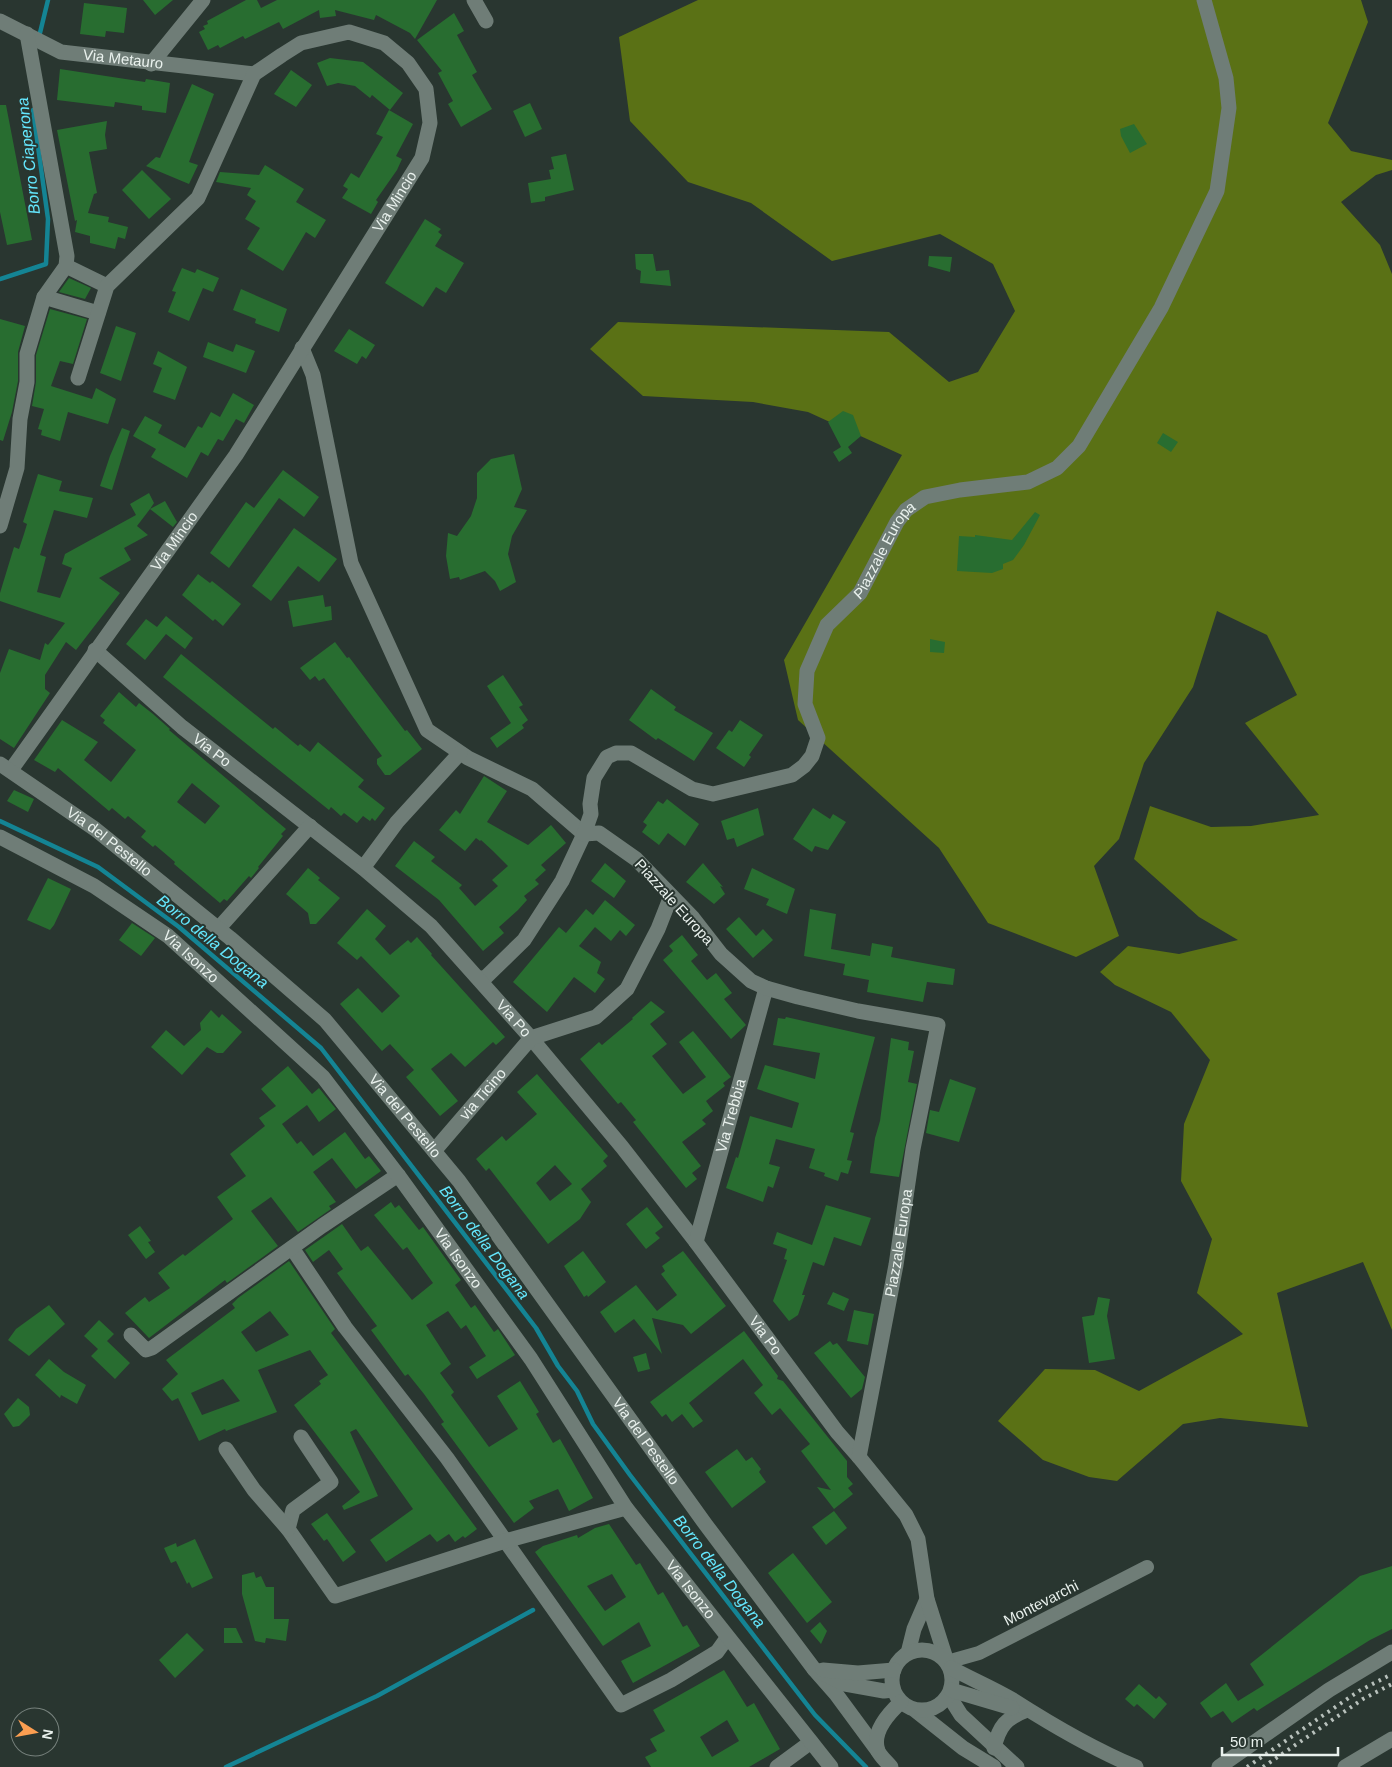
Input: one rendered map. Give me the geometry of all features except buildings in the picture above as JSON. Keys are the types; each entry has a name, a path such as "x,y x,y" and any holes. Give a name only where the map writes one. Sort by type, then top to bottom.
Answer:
{"street":[{"path":"151,64 203,0"},
{"path":"474,0 486,21"},
{"name":"Piazzale Europa","path":"859,1457 896,1266 913,1149 938,1024 858,1011 766,988 751,981 721,954 693,918 636,859 599,833 584,834 591,814 590,804 594,778 607,757 616,753 631,753 692,789 713,794 792,775 804,766 812,756 818,738 805,704 807,671 827,625 860,593 897,522 906,510 925,497 960,490 1028,482 1057,468 1079,446 1161,308 1200,230 1216,191 1229,108 1226,78 1204,0"},
{"name":"Via Metauro","path":"0,22 61,52 151,64 254,74"},
{"name":"Via Mincio","path":"5,767 94,650 236,455 422,158 430,123 426,89 408,63 384,43 349,32 301,42 254,74"},
{"path":"0,526 18,468 20,419 27,382 27,354 44,297 66,266 67,256 34,38"},
{"path":"78,378 107,286 198,198 254,74"},
{"path":"66,266 107,286"},
{"path":"44,297 98,313"},
{"path":"302,348 313,375 351,563 427,730 460,753 532,789 584,834 562,881 524,940 486,976 479,979"},
{"name":"Via Po","path":"94,650 182,727 310,826 431,926 531,1038 622,1147 696,1242 837,1432 859,1457"},
{"path":"362,868 397,822 460,753"},
{"name":"Via del Pestello","path":"5,767 95,830 218,929 325,1020 459,1181 706,1525 814,1669 836,1694 891,1767"},
{"path":"218,929 310,826"},
{"name":"Via Isonzo","path":"0,837 94,886 168,936 323,1077 398,1175 531,1359 626,1508 831,1767"},
{"path":"531,1038 596,1017 627,989 658,929 671,896"},
{"name":"Via Trebbia","path":"696,1242 766,988"},
{"name":"via Ticino","path":"434,1151 531,1038"},
{"path":"131,1335 141,1347 146,1350 152,1348 398,1175"},
{"path":"292,1248 345,1327 447,1458 622,1705 671,1680 718,1652 727,1638"},
{"path":"288,1529 293,1510 331,1482 301,1437"},
{"path":"226,1449 254,1490 288,1529 335,1596 505,1541 626,1508"},
{"path":"859,1457 906,1515 918,1539 927,1599 949,1665 953,1683 950,1693 934,1708 915,1710"},
{"name":"Montevarchi","path":"949,1665 979,1653 1147,1567"},
{"path":"908,1653 914,1629 927,1599"},
{"path":"878,1751 882,1722 897,1696 894,1670 902,1657 908,1653 925,1650 941,1656 949,1665 1013,1700 1027,1710 1110,1756 1136,1767"},
{"path":"1219,1767 1329,1690 1392,1652"},
{"path":"814,1669 858,1674 894,1670"},
{"name":"Via del Pestello","path":"814,1669 845,1684 884,1691 897,1696"},
{"path":"950,1693 1027,1710"},
{"path":"950,1693 961,1715 994,1748 1017,1767"},
{"path":"897,1696 963,1748 994,1767"},
{"path":"994,1748 998,1730 1005,1720 1027,1710"},
{"path":"1345,1767 1392,1740"},
{"path":"777,1767 811,1742"}],"green space":[{"path":"698,0 1361,0 1368,22 1328,123 1351,151 1392,160 1392,170 1376,175 1341,202 1380,245 1392,274 1392,1330 1363,1262 1277,1293 1308,1427 1220,1418 1183,1424 1117,1481 1089,1477 1043,1460 998,1421 1045,1369 1095,1370 1139,1391 1243,1334 1197,1293 1212,1239 1181,1181 1184,1124 1210,1060 1171,1012 1115,985 1100,972 1128,946 1179,954 1238,940 1199,917 1134,859 1150,806 1211,827 1251,826 1319,815 1245,723 1297,695 1267,635 1217,611 1193,687 1144,763 1119,839 1094,866 1119,936 1076,957 988,923 939,848 798,720 784,660 902,455 808,412 753,402 643,396 590,349 618,322 889,332 949,382 978,372 1015,311 993,264 940,234 832,261 751,203 688,182 630,121 619,37"}],"waterway":[{"name":"Borro Ciaperona","path":"39,37 48,0"},
{"name":"Borro Ciaperona","path":"0,279 46,264 48,219 33,110"},
{"name":"Borro della Dogana","path":"0,821 98,867 179,927 321,1048 536,1328 558,1366 577,1391 593,1424 630,1475 815,1715 866,1767"},
{"path":"226,1767 377,1696 533,1610"}],"railway":[{"path":"1247,1767 1359,1691 1392,1674"},
{"path":"1263,1767 1363,1699 1392,1684"}]}
